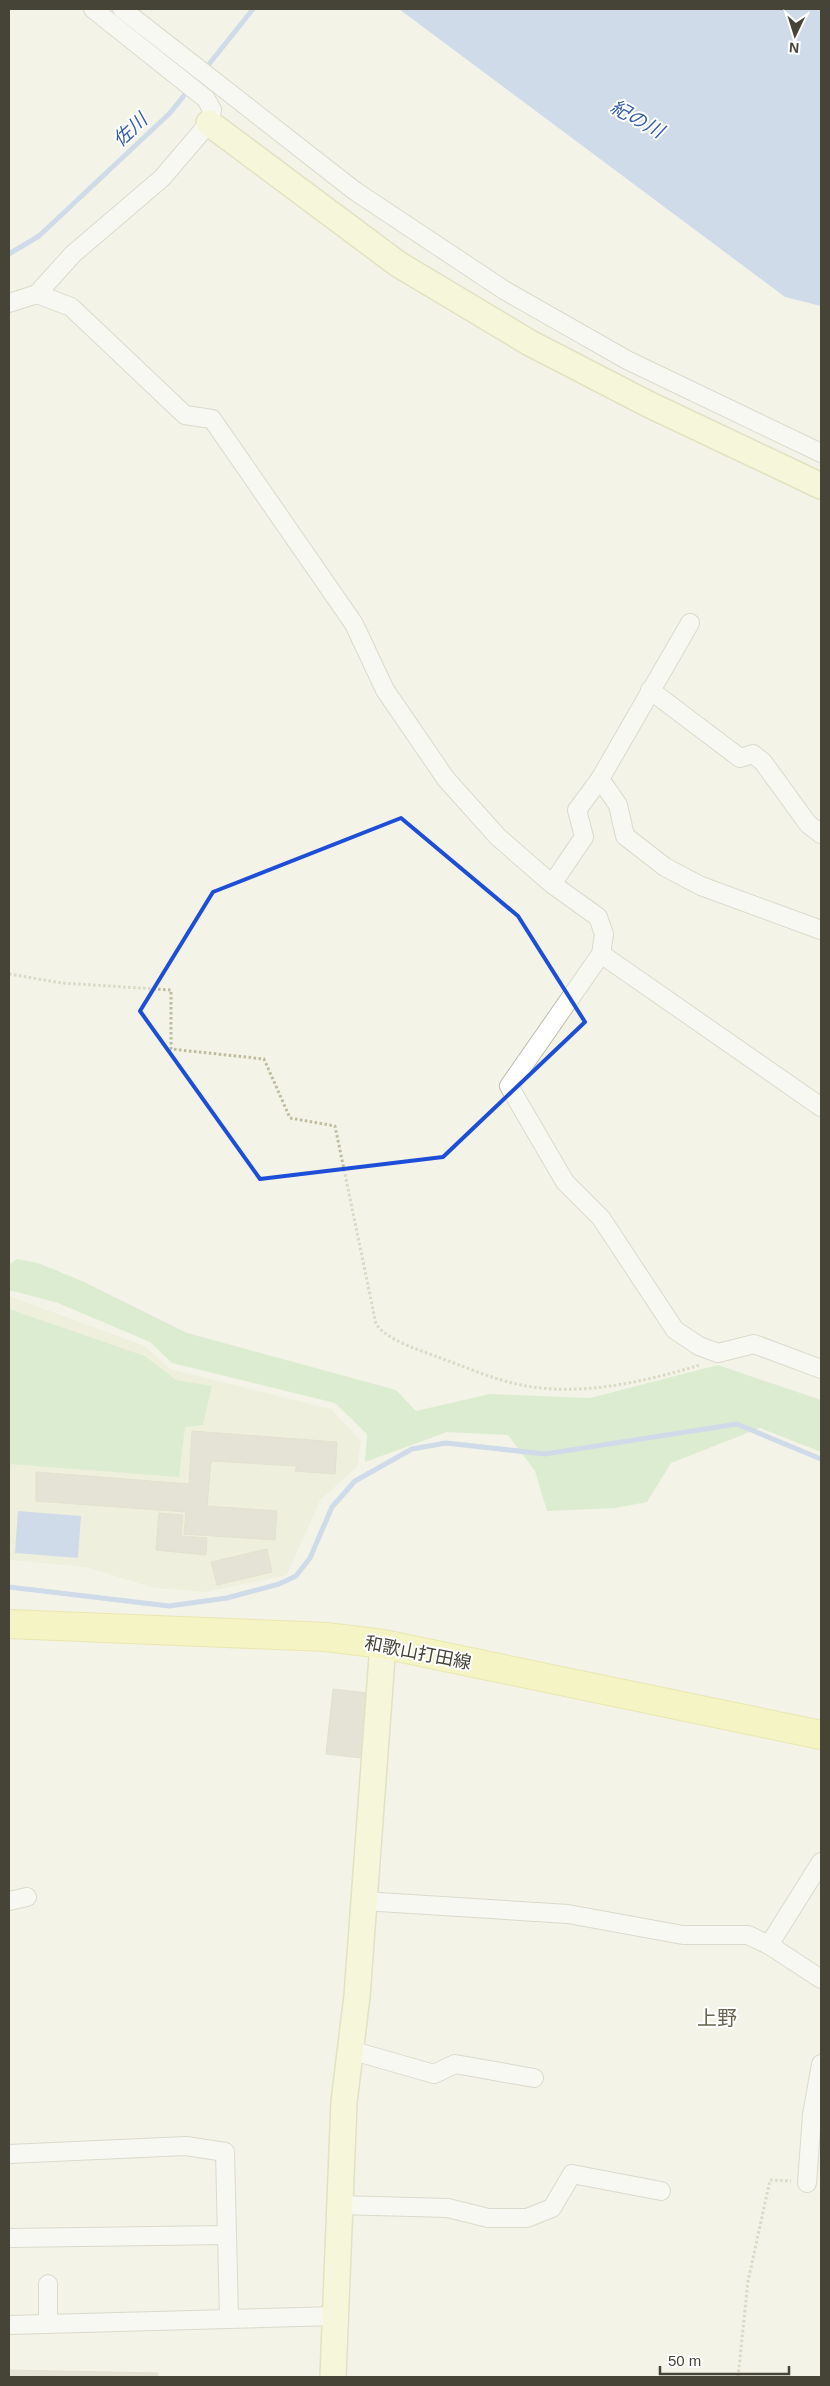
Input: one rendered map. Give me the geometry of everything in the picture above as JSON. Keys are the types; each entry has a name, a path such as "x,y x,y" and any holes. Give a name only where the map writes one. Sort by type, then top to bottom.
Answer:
{"main road":[{"name":"和歌山打田線","path":"9,1624 326,1637 383,1644 821,1735"}],"street":[{"path":"9,303 37,294 73,254 162,178 209,124 212,110 206,99 93,9"},
{"path":"122,9 355,191 504,290 627,360 821,453"},
{"path":"209,124 398,264 522,338 648,404 821,486"},
{"path":"37,294 71,308 185,415 212,419 354,624 385,690 446,779 498,837 552,884 598,917 604,934 601,954 509,1086 565,1182 601,1218 675,1330 700,1346 718,1353 754,1344 821,1369"},
{"path":"552,884 584,837 577,810 600,779 690,623"},
{"path":"650,690 740,758 754,754 763,762 808,824 821,834"},
{"path":"600,779 618,804 625,836 665,867 701,886 821,930"},
{"path":"601,954 821,1107"},
{"path":"333,2377 344,2102 357,1996 383,1644"},
{"path":"769,1945 821,1862"},
{"path":"9,1901 28,1896"},
{"path":"363,1901 568,1914 683,1936 748,1936 769,1945 821,1979"},
{"path":"350,2050 434,2074 455,2064 534,2078"},
{"path":"807,2183 812,2115 821,2064"},
{"path":"9,2154 186,2146 225,2152 228,2319"},
{"path":"339,2205 448,2208 488,2218 527,2218 552,2208 572,2174 661,2191"},
{"path":"9,2238 227,2235"},
{"path":"48,2284 48,2324"},
{"path":"9,2325 334,2316"}],"path":[{"path":"9,974 62,983 171,990 171,1049 264,1059 290,1118 335,1126 376,1324 388,1334 423,1352 520,1385 564,1391 667,1375 712,1361 718,1353"},
{"path":"738,2377 748,2281 770,2180 807,2183"}],"highlighted area":[{"path":"401,818 518,916 585,1022 443,1157 260,1179 140,1011 213,892"}],"shaded area":[{"path":"9,1296 145,1346 170,1369 331,1409 361,1441 357,1467 320,1500 287,1575 206,1592 154,1588 86,1567 9,1560"}],"green space":[{"path":"17,1259 38,1263 82,1281 187,1333 396,1390 416,1411 490,1394 590,1398 718,1365 821,1400 821,1452 760,1428 671,1463 647,1502 615,1508 547,1511 535,1471 508,1435 447,1432 365,1462 367,1434 335,1403 172,1363 150,1342 58,1303 9,1290 9,1265"},
{"path":"9,1309 145,1356 176,1380 212,1386 203,1425 185,1427 179,1477 9,1464"}],"water":[{"name":"紀の川","path":"399,9 821,9 821,306 785,297"},
{"path":"18,1511 81,1516 78,1558 15,1553"}],"building":[{"path":"192,1431 337,1442 335,1474 295,1471 297,1466 211,1461 207,1506 277,1511 275,1540 184,1534 186,1512 36,1501 36,1472 189,1484"},
{"path":"159,1513 183,1515 181,1536 207,1538 206,1555 156,1550"},
{"path":"267,1549 272,1572 217,1585 211,1562"},
{"path":"333,1689 368,1693 361,1758 326,1754"},
{"path":"9,2370 158,2373 158,2377 9,2377"}],"waterway":[{"name":"佐川","path":"9,254 39,236 170,113 253,9"},
{"path":"9,1587 169,1606 227,1598 279,1584 296,1576 310,1558 332,1507 355,1481 412,1449 446,1443 545,1454 737,1424 821,1459"}],"district":[{"name":"上野","path":"717,2018"}]}
